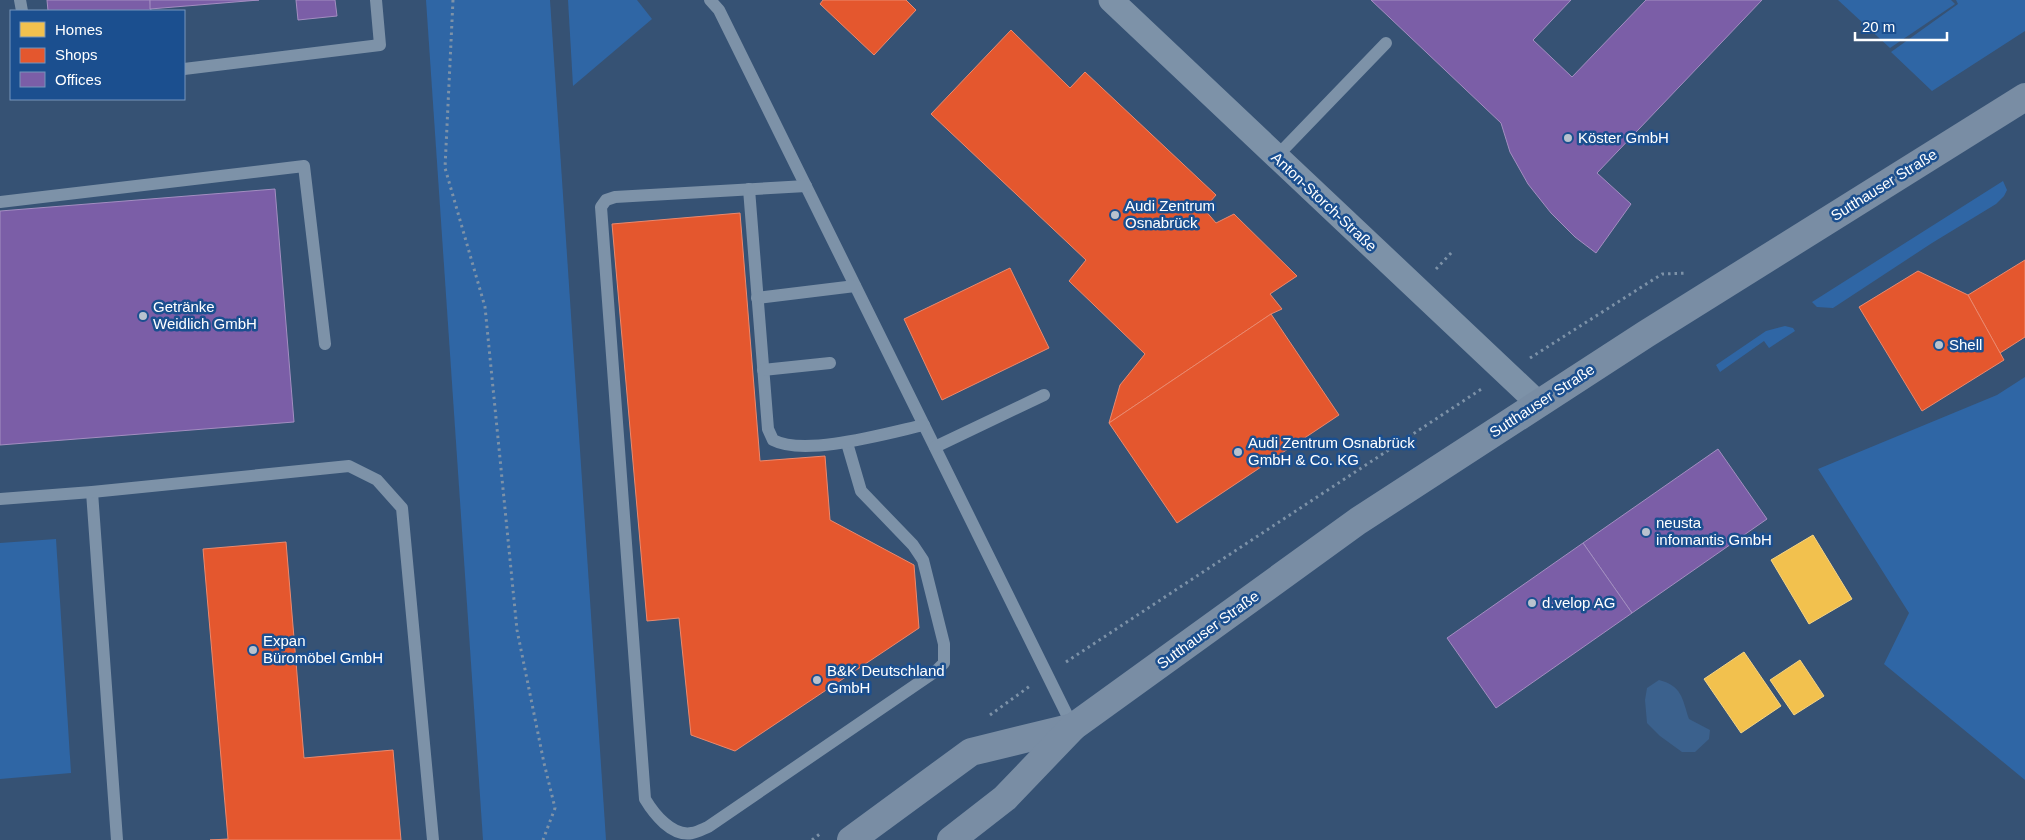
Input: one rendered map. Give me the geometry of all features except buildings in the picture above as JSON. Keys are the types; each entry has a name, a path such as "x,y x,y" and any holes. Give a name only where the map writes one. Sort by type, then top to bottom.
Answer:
{"street":[{"name":"Anton-Storch-Straße","path":"1110,0 1538,403"},
{"name":"Sutthauser Straße","path":"951,840 1005,798 1073,727 1358,521 1538,403 2025,97"},
{"name":"Sutthauser Straße","path":"839,834 971,752 1073,727"}],"lane":[{"path":"185,69 380,45 376,0"},
{"path":"710,0 719,10 1073,727"},
{"path":"1276,157 1386,43"},
{"path":"0,202 304,166 325,344"},
{"path":"806,186 615,197 606,200 601,207 645,799 656,815 672,829 690,834 708,827 936,672 944,663 944,644 923,560 914,545 861,491 847,442"},
{"path":"749,189 768,429 773,440 782,445 795,446 847,442 924,425"},
{"path":"758,298 855,286"},
{"path":"763,370 830,363"},
{"path":"935,447 1044,395"},
{"path":"0,500 349,466 377,480 402,508 433,840"},
{"path":"92,492 118,840"}],"path":[{"path":"453,0 445,168 486,307 517,630 555,808 543,840"},
{"path":"985,719 1047,674 1506,373 1662,274"},
{"path":"812,840 839,834"}],"shaded area":[{"path":"426,0 550,0 606,840 483,840"},
{"path":"568,0 637,0 652,19 573,86"},
{"path":"1838,0 1951,0 1955,4 1890,48"},
{"path":"1956,0 2025,0 2025,31 1932,91 1891,52 1958,4"},
{"path":"2003,181 2007,190 1996,204 1932,243 1833,308 1817,307 1812,302"},
{"path":"1785,326 1793,328 1795,331 1769,348 1764,341 1720,372 1716,365 1766,331"},
{"path":"2025,377 2025,780 1884,664 1909,613 1818,469 1997,395"},
{"path":"56,539 71,773 0,779 0,543"},
{"path":"1659,680 1677,689 1689,719 1710,730 1709,739 1695,752 1682,752 1660,736 1647,723 1645,700 1647,688"}],"place":[{"name":"Köster GmbH","path":"1568,138"},
{"name":"Audi Zentrum Osnabrück","path":"1115,215"},
{"name":"Getränke Weidlich GmbH","path":"143,316"},
{"name":"Shell","path":"1939,345"},
{"name":"Audi Zentrum Osnabrück GmbH & Co. KG","path":"1238,452"},
{"name":"neusta infomantis GmbH","path":"1646,532"},
{"name":"d.velop AG","path":"1532,603"},
{"name":"Expan Büromöbel GmbH","path":"253,650"},
{"name":"B&K Deutschland GmbH","path":"817,680"}]}
